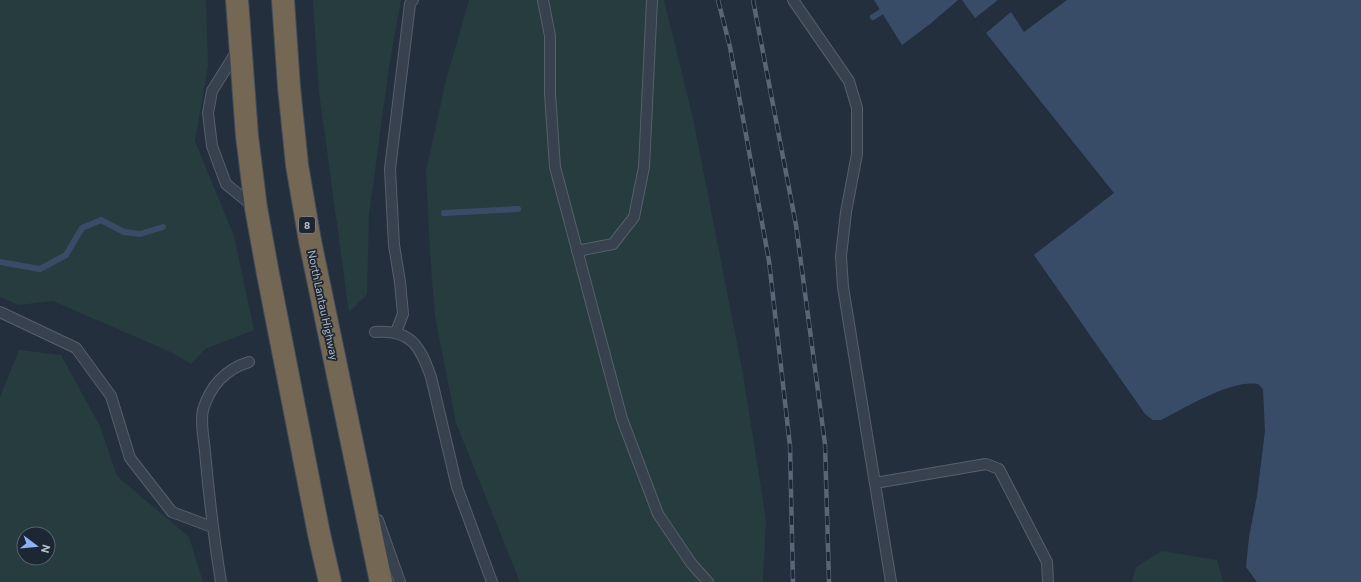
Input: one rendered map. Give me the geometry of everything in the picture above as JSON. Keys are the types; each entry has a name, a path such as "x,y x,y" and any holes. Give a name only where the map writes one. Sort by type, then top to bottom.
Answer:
{"highway":[{"path":"237,0 247,136 256,208 318,534 330,582"},
{"name":"North Lantau Highway","path":"283,0 289,87 297,165 310,241 381,582"}],"lane":[{"path":"396,332 403,314 394,245 390,169 410,4 413,0"},
{"path":"543,0 550,36 550,93 555,166 622,419 658,514 691,564 708,582"},
{"path":"577,251 613,244 634,217 644,167 652,0"},
{"path":"793,0 849,81 857,108 857,154 846,212 841,256 843,287 891,582"},
{"path":"240,47 212,91 208,113 212,146 226,184 256,208"},
{"path":"0,312 76,348 111,396 130,458 172,512 212,527"},
{"path":"375,332 396,332 408,338 418,347 426,362 431,377 457,487 492,582"},
{"path":"221,582 212,527 202,424 203,411 207,399 216,383 236,366 249,362"},
{"path":"352,446 400,582"},
{"path":"875,483 986,464 999,469 1047,562 1048,582"},
{"path":"318,534 322,582"}],"green space":[{"path":"0,0 206,0 208,66 195,141 234,236 254,330 205,349 191,364 173,353 53,301 19,305 0,297"},
{"path":"313,0 401,0 389,67 369,215 367,294 349,312 319,92"},
{"path":"469,0 664,0 694,123 743,374 766,520 763,582 520,582 456,423 435,316 426,172 446,80"},
{"path":"19,350 61,355 100,426 117,476 189,537 203,582 0,582 0,397"},
{"path":"1162,551 1217,560 1223,582 1132,582 1136,567"}],"water":[{"path":"874,0 958,0 902,45"},
{"path":"962,0 1361,0 1361,582 1257,582 1246,567 1265,431 1263,389 1258,384 1234,386 1196,402 1161,420 1153,420 1145,414 1034,255 1114,193 986,33"}],"pier":[{"path":"998,0 1067,0 1024,32 1011,12 986,33 975,18"}],"waterway":[{"path":"873,17 881,12"},
{"path":"444,213 518,209"},
{"path":"0,262 40,269 66,255 82,228 101,220 124,232 140,234 163,227"}],"railway":[{"path":"718,0 730,47 769,261 790,446 793,582"},
{"path":"753,0 796,225 825,444 829,582"}]}
